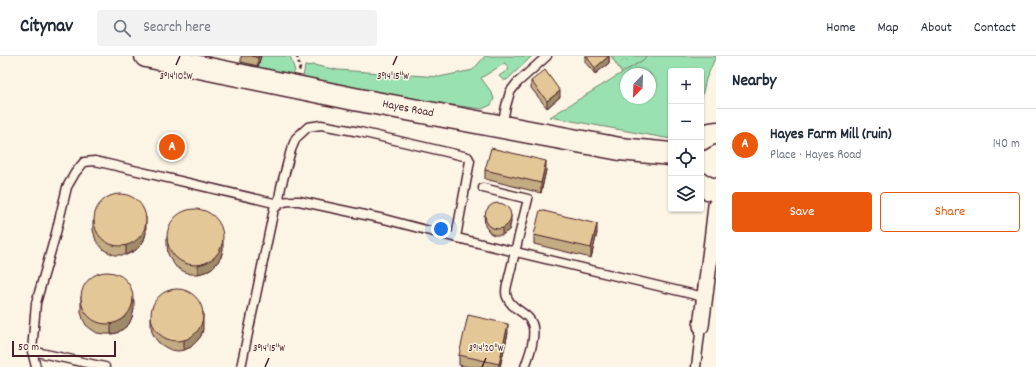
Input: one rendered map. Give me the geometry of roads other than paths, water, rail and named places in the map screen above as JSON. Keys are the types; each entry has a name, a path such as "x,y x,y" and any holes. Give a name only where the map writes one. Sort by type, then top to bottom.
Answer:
{"street":[{"name":"Hayes Road","path":"146,56 354,99 620,149 668,154"},
{"path":"704,137 716,133"},
{"path":"704,186 716,190"},
{"path":"701,326 704,296 712,248 716,205"}],"lane":[{"path":"502,126 510,92 517,83 547,56"},
{"path":"241,367 272,215 278,204 291,150 296,138 308,127 321,125 360,132 468,157 470,161 456,237"},
{"path":"36,367 32,351 36,304 67,187 75,173 84,162 95,161 278,204 288,201 299,202 384,219 704,296"},
{"path":"483,188 528,198 506,292 511,304 525,314 533,328 532,343 525,367"},
{"path":"696,367 701,326"},
{"path":"32,351 105,367"}],"place":[{"name":"Hayes Farm Mill (ruin)","path":"172,147"}]}
